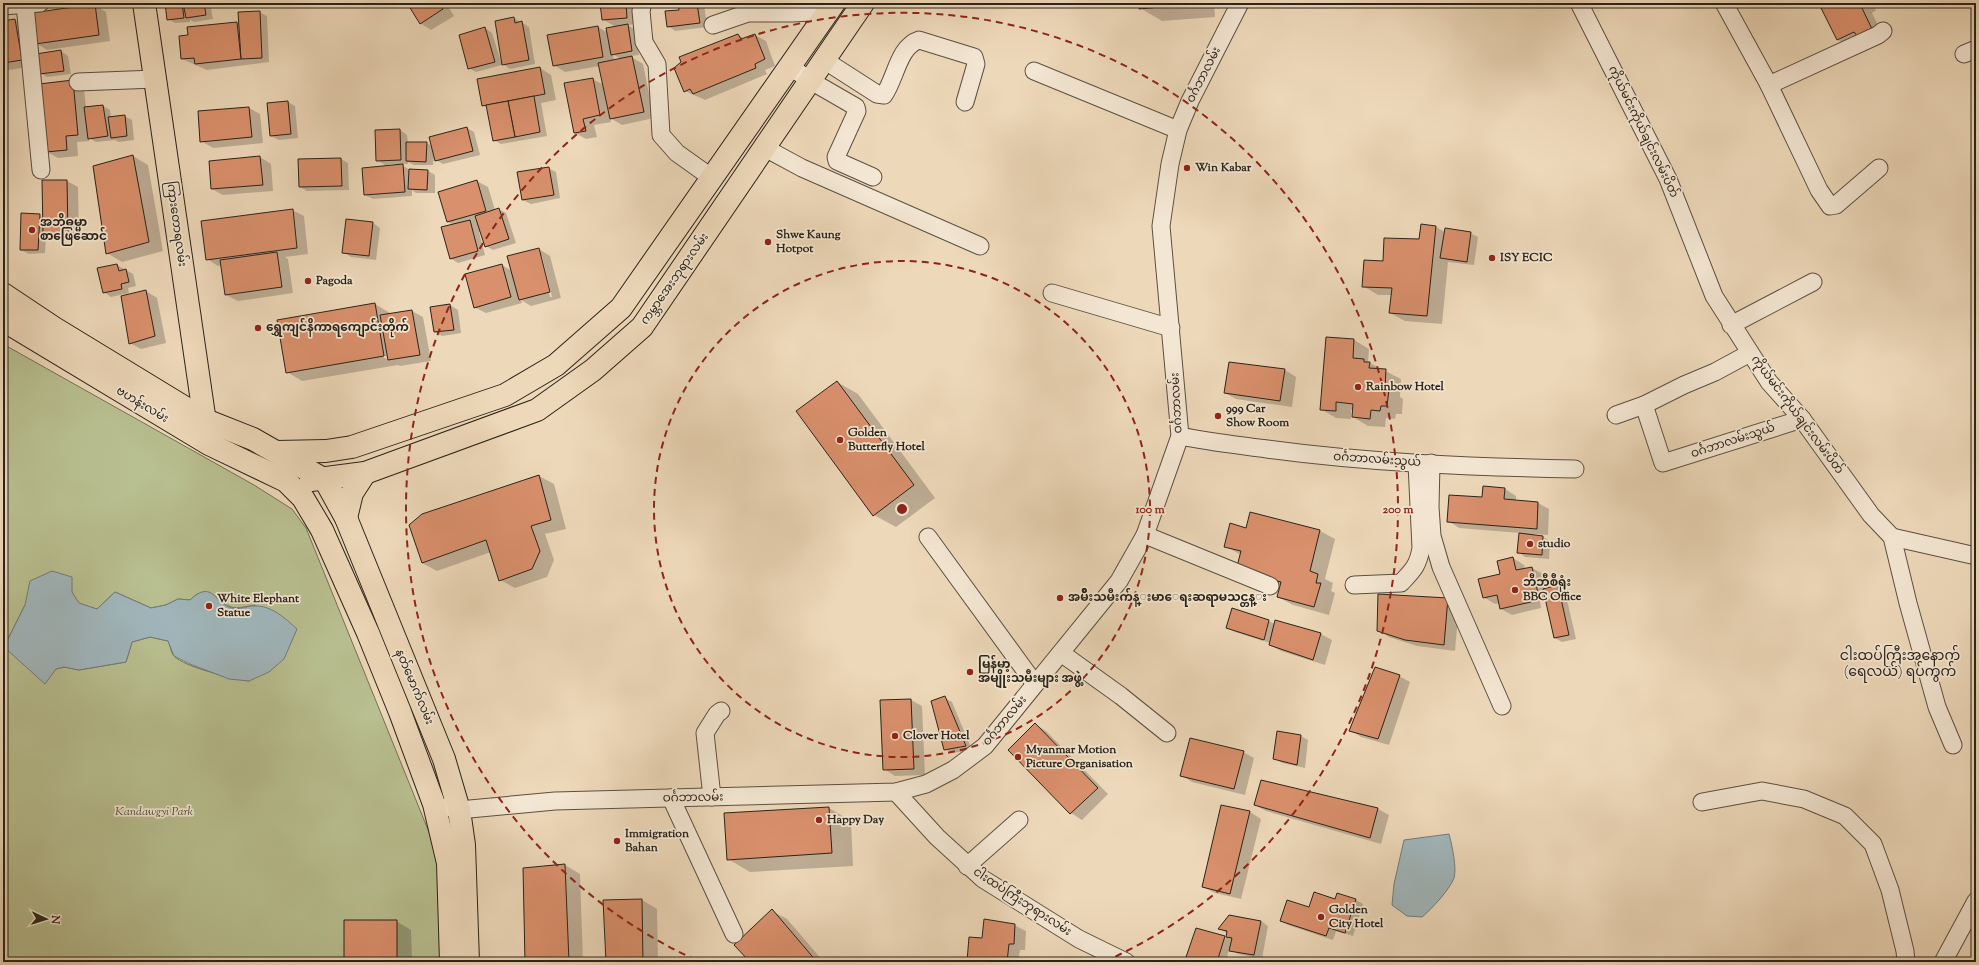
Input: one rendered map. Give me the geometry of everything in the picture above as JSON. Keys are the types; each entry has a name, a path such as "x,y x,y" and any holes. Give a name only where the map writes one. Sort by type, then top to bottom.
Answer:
{"main road":[{"name":"ကြားတောရလမ်း","path":"144,3 209,444"},
{"name":"ကမ္ဘာအေးဘုရားလမ်း","path":"286,481 325,480 365,473 537,410 593,370 642,326 863,3"},
{"path":"274,452 326,451 352,447 505,395 556,366 621,308 831,7"},
{"name":"ဗဟန်းလမ်း","path":"3,294 54,328 205,420 253,439 274,452"},
{"name":"ဗဟန်းလမ်း","path":"3,320 209,444 286,481"},
{"path":"322,530 325,480 352,447"},
{"path":"274,452 325,480"},
{"path":"346,518 352,493 365,473"},
{"name":"နတ်မောက်လမ်း","path":"325,480 346,518 444,759 459,810 464,845 468,962"},
{"name":"နတ်မောက်လမ်း","path":"286,481 303,498 322,530 397,704 434,804 448,863 451,962"}],"street":[{"path":"643,3 641,11 644,42 657,64 661,135 677,153 712,178"},
{"name":"ဝင်္ဂဘာလမ်း","path":"434,804 459,810 555,801 896,792 926,784 953,770 985,746 1119,581 1145,535 1180,436 1161,226 1170,164 1178,130 1190,101 1240,3"},
{"name":"ကိုယ်မင်းကိုယ်ချင်းလမ်းပိတ်","path":"1579,3 1668,179 1714,296 1731,325 1769,382 1802,419 1871,515 1892,537"},
{"path":"1724,3 1769,85 1820,190 1830,206 1836,205 1879,168"},
{"path":"3,6 33,4 42,170"},
{"path":"713,25 748,13 792,14 831,7"},
{"path":"1769,85 1878,35 1883,31"},
{"path":"824,60 877,94 884,95 905,51 911,43 919,40 974,57 976,64 965,102"},
{"path":"789,66 811,81 856,107 857,111 836,157 837,161 873,177"},
{"path":"1034,71 1178,130"},
{"path":"78,82 155,79"},
{"path":"765,148 802,168 980,246"},
{"path":"1731,325 1813,282"},
{"path":"1052,293 1171,328"},
{"path":"1616,414 1644,405 1684,384 1715,372 1750,353"},
{"name":"ဝင်္ဂဘာလမ်းသွယ်","path":"1644,405 1664,463 1802,419"},
{"name":"ဝင်္ဂဘာလမ်းသွယ်","path":"1180,436 1208,442 1307,454 1446,466 1575,469"},
{"path":"1354,585 1401,583 1416,568 1419,561 1421,548 1424,464"},
{"path":"1424,464 1430,507 1432,536 1441,567 1502,706"},
{"path":"1145,535 1270,586"},
{"path":"928,537 1035,684"},
{"path":"1953,746 1937,707 1908,603 1892,537 1976,556"},
{"path":"1061,653 1121,696 1167,733"},
{"path":"712,797 705,733 717,714 721,712"},
{"path":"1702,802 1762,791 1804,799 1845,816 1873,844 1890,890 1905,951 1906,962"},
{"name":"ငါးထပ်ကြီးဘုရားလမ်း","path":"896,792 967,866 989,883 1079,939 1106,958 1126,962"},
{"path":"671,798 734,934"},
{"path":"967,866 1019,820"},
{"path":"1943,962 1976,901"}],"green space":[{"name":"Kandawgyi Park","path":"3,344 254,485 292,509 306,528 439,857 440,962 3,962","holes":["72,592 79,604 97,609 115,592 151,608 166,605 178,599 190,600 197,594 217,596 226,605 234,608 255,605 249,681 221,675 188,664 174,656 168,641 150,637 132,642 126,662 79,670 65,667 56,669 4,647 25,605"]}],"water":[{"path":"52,571 72,577 72,592 79,603 97,609 115,592 151,608 166,605 178,599 190,600 198,594 209,592 226,606 232,608 237,609 260,606 272,610 297,629 284,659 269,672 249,681 229,679 190,664 174,656 168,641 150,637 132,642 126,662 79,670 64,667 56,669 45,684 4,647 25,605 30,581"},
{"path":"1449,834 1455,863 1455,874 1452,883 1440,899 1422,917 1407,916 1392,905 1394,884 1404,840"}],"building":[{"path":"165,3 182,3 184,18 167,20"},
{"path":"183,3 204,3 206,15 186,18"},
{"path":"407,3 439,3 443,9 420,24"},
{"path":"600,3 626,3 627,18 602,20"},
{"path":"678,3 697,3 700,23 667,27 665,11 679,10"},
{"path":"1139,3 1193,3 1194,4 1139,9"},
{"path":"1832,3 1865,3 1861,6 1872,29 1857,36 1854,32 1837,40 1821,8"},
{"path":"95,4 99,35 35,44 31,13"},
{"path":"260,11 262,58 241,59 238,12"},
{"path":"514,17 515,23 522,21 529,60 502,65 495,21"},
{"path":"15,19 22,60 3,63 3,21"},
{"path":"237,22 241,59 195,64 194,58 181,59 179,36 188,35 187,27"},
{"path":"628,24 632,51 611,55 606,28"},
{"path":"598,26 603,57 553,66 547,35"},
{"path":"485,27 495,62 468,69 459,35"},
{"path":"738,34 741,39 755,34 765,59 755,64 756,68 693,94 690,89 684,92 674,68 681,62 679,57"},
{"path":"61,50 64,71 39,74 36,54"},
{"path":"632,56 644,112 610,119 598,63"},
{"path":"540,67 545,94 482,106 477,79"},
{"path":"593,78 600,115 583,119 586,131 574,133 564,83"},
{"path":"73,80 78,135 66,136 67,150 46,152 39,84"},
{"path":"534,96 540,132 515,137 508,101"},
{"path":"288,101 291,134 270,136 267,103"},
{"path":"508,101 515,137 493,141 486,105"},
{"path":"103,105 108,136 88,139 84,107"},
{"path":"249,107 252,137 200,142 198,111"},
{"path":"125,115 127,136 111,138 108,117"},
{"path":"467,127 473,151 435,161 429,137"},
{"path":"400,129 401,160 376,161 375,130"},
{"path":"406,142 427,142 426,162 406,161"},
{"path":"133,155 149,242 106,254 93,166"},
{"path":"260,156 263,185 211,189 209,161"},
{"path":"341,158 342,186 299,187 298,159"},
{"path":"403,164 405,192 364,195 362,168"},
{"path":"549,167 554,195 522,200 517,172"},
{"path":"409,169 428,170 427,190 408,189"},
{"path":"42,180 67,180 68,233 43,234"},
{"path":"477,180 486,211 447,222 438,192"},
{"path":"499,208 509,239 485,247 475,216"},
{"path":"293,209 297,248 206,260 201,221"},
{"path":"21,213 40,214 38,250 20,250"},
{"path":"346,219 373,222 369,256 342,253"},
{"path":"470,220 478,251 450,259 441,227"},
{"path":"1421,224 1436,226 1427,316 1389,313 1392,288 1362,287 1364,260 1383,261 1384,238 1419,239"},
{"path":"1445,228 1471,232 1467,262 1440,258"},
{"path":"539,248 550,292 519,300 507,256"},
{"path":"277,252 282,287 225,295 220,260"},
{"path":"117,264 119,271 126,269 129,282 121,284 122,289 103,293 97,268"},
{"path":"502,264 511,297 474,308 465,274"},
{"path":"146,290 155,336 129,344 121,296"},
{"path":"375,303 384,356 286,373 277,320"},
{"path":"450,304 454,330 434,332 430,307"},
{"path":"412,310 420,355 388,360 380,315"},
{"path":"1326,337 1354,339 1353,358 1364,359 1364,362 1370,362 1369,368 1386,369 1385,389 1389,389 1387,406 1381,406 1380,411 1371,410 1370,419 1352,417 1353,404 1336,402 1336,411 1320,410"},
{"path":"1229,362 1285,369 1280,401 1224,393"},
{"path":"837,381 914,485 873,516 796,411"},
{"path":"539,475 551,520 531,526 540,551 532,569 499,581 486,540 422,563 409,525 422,514"},
{"path":"1483,486 1505,488 1504,499 1538,502 1537,529 1447,522 1449,495 1482,497"},
{"path":"1250,512 1320,530 1310,571 1318,574 1316,583 1321,583 1314,607 1277,597 1281,582 1236,570 1241,551 1224,547 1230,523 1246,528"},
{"name":"studio","path":"1519,533 1543,536 1542,555 1517,553"},
{"path":"1513,557 1516,570 1532,567 1538,593 1529,595 1531,602 1500,609 1497,595 1483,598 1478,579 1500,574 1497,561"},
{"path":"1558,585 1569,635 1554,638 1543,589"},
{"path":"1378,594 1448,598 1444,645 1405,640 1377,631"},
{"path":"1232,608 1269,620 1264,640 1226,628"},
{"path":"1275,620 1321,633 1313,660 1269,645"},
{"path":"1375,667 1400,675 1378,739 1349,731"},
{"path":"945,696 966,746 944,750 931,701"},
{"path":"911,699 914,769 883,770 880,700"},
{"path":"1035,723 1098,788 1070,814 1008,750"},
{"path":"1277,731 1301,735 1297,765 1273,759"},
{"path":"1190,738 1244,751 1234,789 1180,776"},
{"path":"1261,780 1378,808 1370,838 1254,805"},
{"path":"1221,805 1250,811 1230,894 1202,887"},
{"path":"829,807 832,853 727,860 724,813"},
{"path":"565,864 569,962 525,962 523,868"},
{"path":"1314,892 1335,899 1337,893 1356,899 1345,933 1329,928 1326,936 1280,921 1287,900 1309,907"},
{"path":"642,899 643,962 606,962 603,900"},
{"path":"772,909 817,962 750,962 734,945"},
{"path":"1229,915 1261,921 1254,955 1229,951 1232,938 1226,937 1227,931 1218,929"},
{"path":"984,919 1015,924 1014,944 1009,944 1007,962 967,961 969,937 982,938"},
{"path":"344,920 397,920 397,959 409,959 409,962 344,962"},
{"path":"1196,928 1225,936 1217,962 1194,962 1185,960"}],"place":[{"name":"Win Kabar","path":"1187,168"},
{"name":"အဘိဓမ္မာ စာဖြေဆောင်","path":"32,230"},
{"name":"Shwe Kaung Hotpot","path":"768,242"},
{"name":"ISY ECIC","path":"1492,258"},
{"name":"Pagoda","path":"308,281"},
{"name":"ရွှေကျင်နိကာရကျောင်းတိုက်","path":"258,328"},
{"name":"Rainbow Hotel","path":"1358,387"},
{"name":"999 Car Show Room","path":"1218,416"},
{"name":"Golden Butterfly Hotel","path":"840,440"},
{"name":"studio","path":"1530,544"},
{"name":"ဘီဘီစီရုံး BBC Office","path":"1515,590"},
{"name":"အမ်ိဳးသမီးက်န္းမာေရးဆရာမသင္တန္း","path":"1060,598"},
{"name":"White Elephant Statue","path":"209,606"},
{"name":"မြန်မာ့ အမျိုးသမီးများ အဖွဲ့","path":"970,672"},
{"name":"Clover Hotel","path":"895,736"},
{"name":"Myanmar Motion Picture Organisation","path":"1018,757"},
{"name":"Happy Day","path":"819,820"},
{"name":"Immigration Bahan","path":"617,841"},
{"name":"Golden City Hotel","path":"1321,917"}],"district":[{"name":"ငါးထပ်ကြီးအနောက် (ရေလယ်) ရပ်ကွက်","path":"1900,666"}]}
